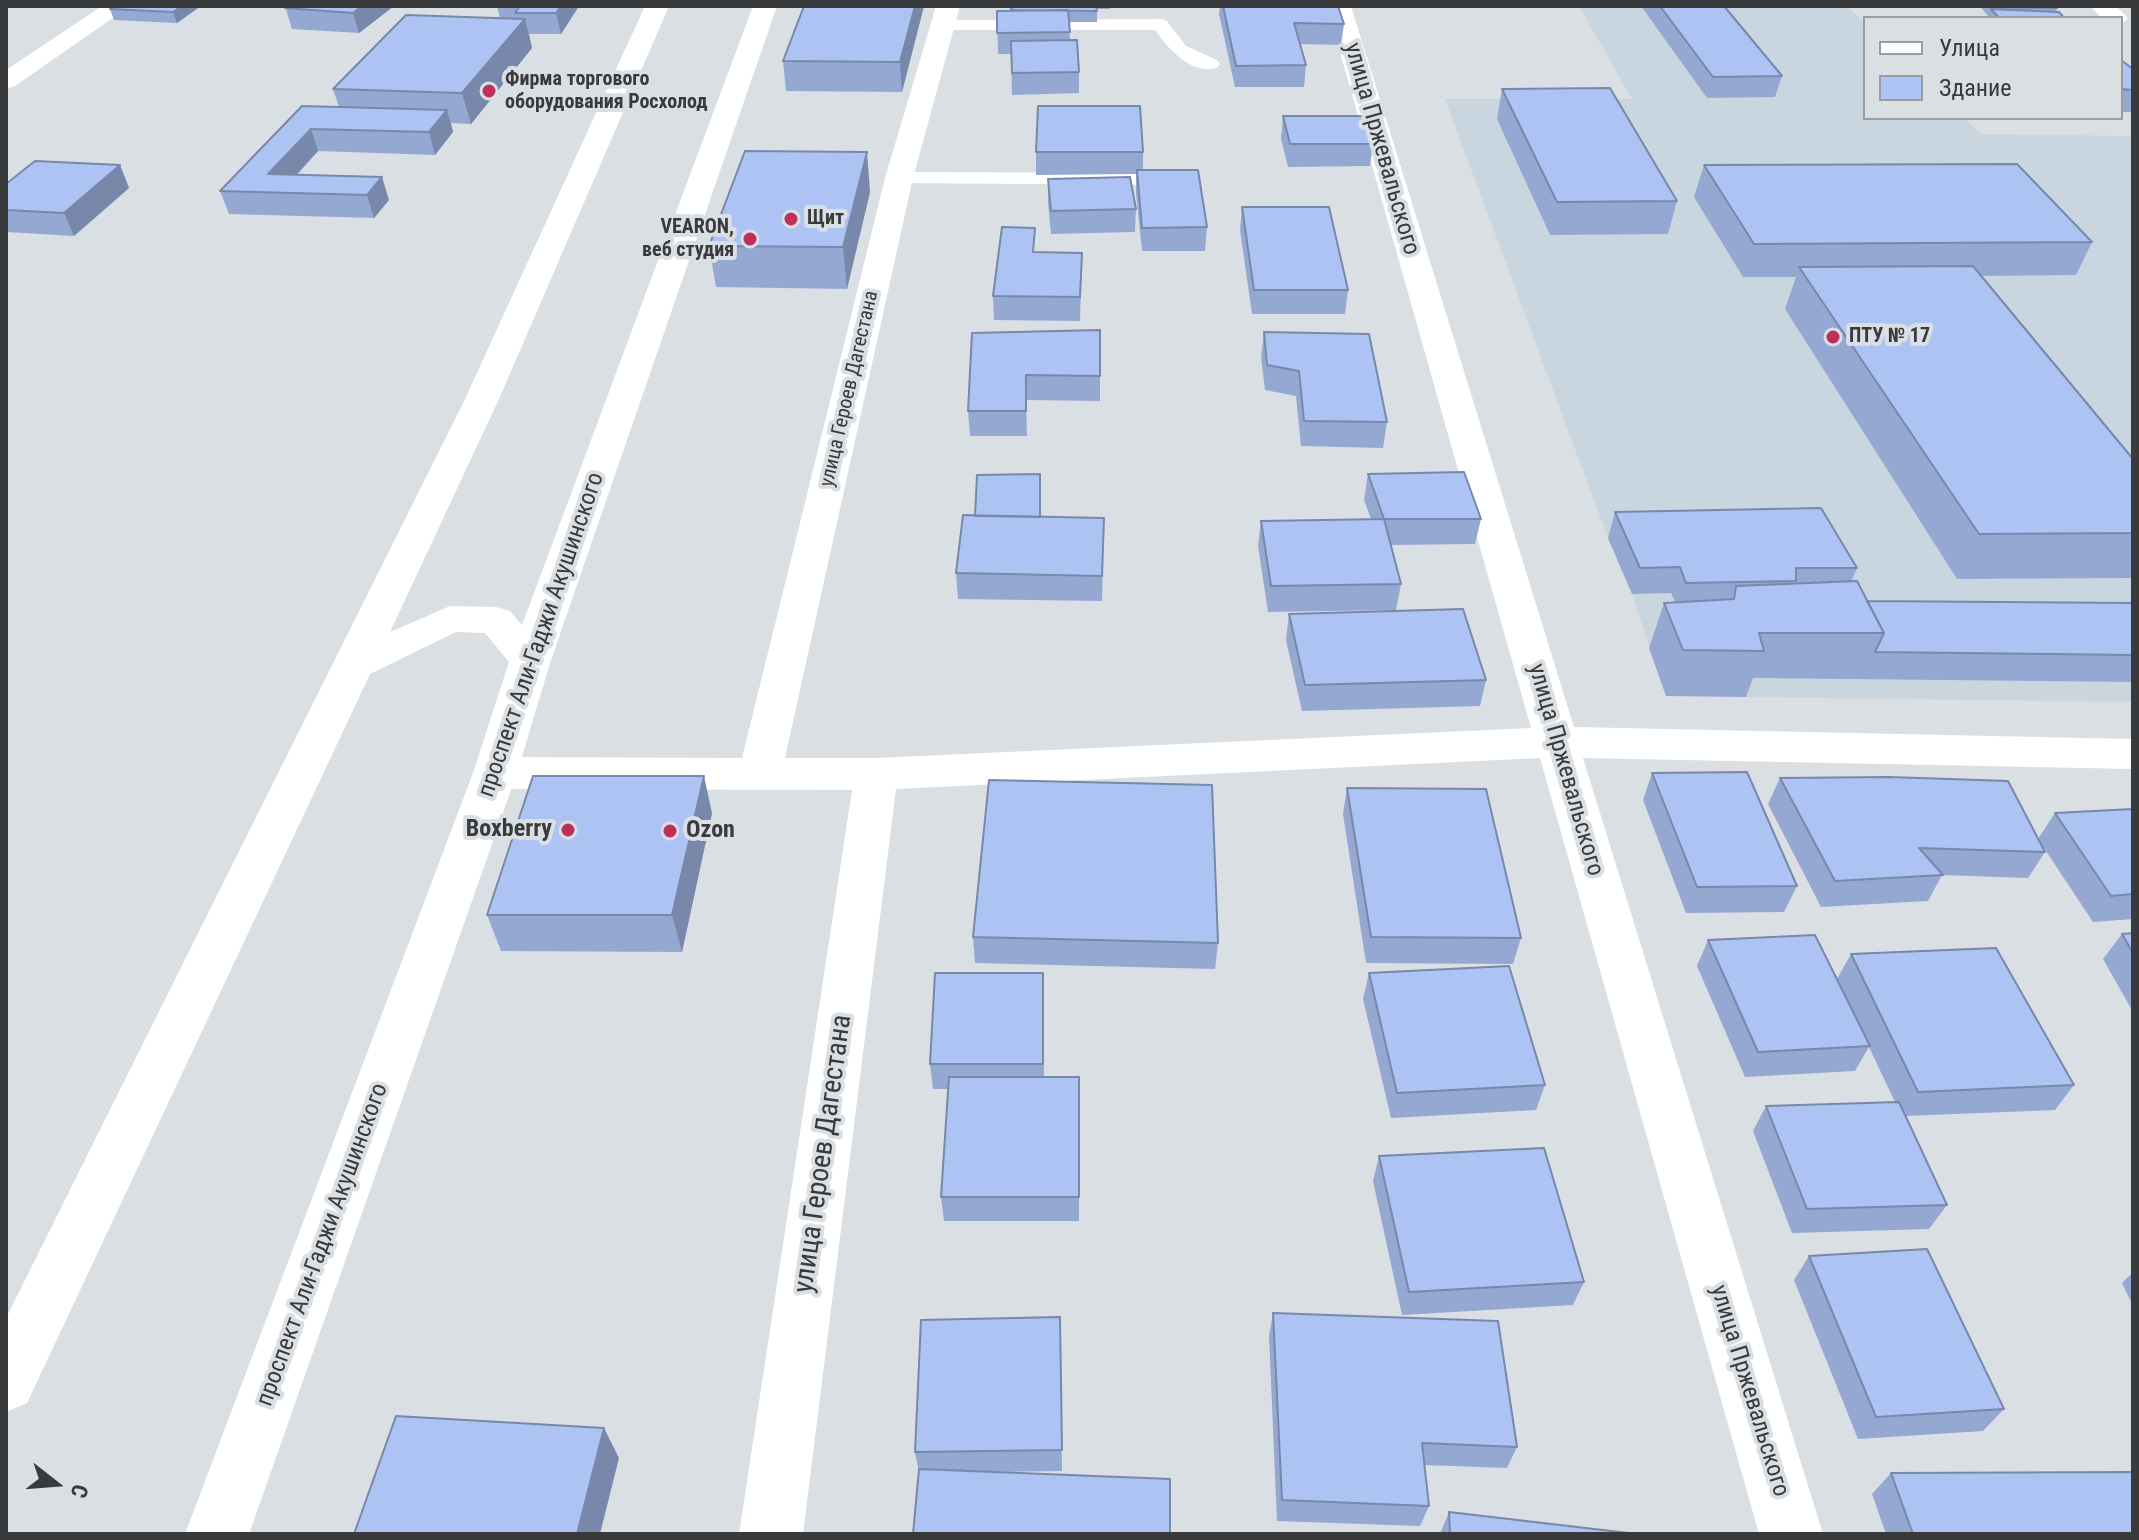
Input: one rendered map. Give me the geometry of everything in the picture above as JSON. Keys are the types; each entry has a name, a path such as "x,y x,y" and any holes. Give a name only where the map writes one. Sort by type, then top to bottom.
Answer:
{"street":[{"path":"6,81 118,6"},
{"path":"6,1382 482,399 657,6"},
{"name":"проспект Али-Гаджи Акушинского","path":"217,1534 495,773 530,660 765,6"},
{"name":"улица Пржевальского","path":"1339,6 1791,1534"},
{"name":"улица Героев Дагестана","path":"760,773 899,178 946,16"},
{"path":"356,664 450,619 496,620 530,660"},
{"path":"495,773 876,774 1556,742 2133,754"},
{"name":"улица Героев Дагестана","path":"771,1534 876,774"}],"lane":[{"path":"946,16 1162,15 1179,50 1210,64"},
{"path":"899,178 1167,179"}],"shaded area":[{"name":"ПТУ № 17","path":"1579,6 1847,6 1863,21 1863,120 1966,120 1981,134 2133,136 2133,702 1666,696 1632,594 1608,538 1445,99 1632,99"}],"building":[{"path":"114,6 182,6 173,12 110,9"},
{"path":"362,6 353,13 285,8"},
{"path":"520,6 561,6 556,13 515,13"},
{"path":"804,6 915,6 900,62 783,61"},
{"path":"1011,6 1096,6 1097,11 1012,10"},
{"path":"1223,6 1338,6 1344,24 1294,23 1306,65 1236,66"},
{"path":"1660,6 1724,6 1782,76 1713,77"},
{"path":"2055,6 2057,8 1994,7"},
{"path":"1991,9 2059,12 2062,16 1997,16"},
{"path":"1068,10 1070,32 997,33 997,11"},
{"path":"406,15 525,19 462,93 333,89"},
{"path":"1077,40 1079,72 1012,73 1011,41"},
{"path":"2123,62 2133,69 2133,90 2123,89"},
{"path":"1610,88 1677,201 1557,202 1502,89"},
{"path":"302,106 447,110 429,132 311,129 268,174 382,177 367,195 220,191"},
{"path":"1038,106 1140,106 1143,152 1036,152"},
{"path":"1283,116 1364,116 1373,144 1290,144"},
{"path":"745,151 867,152 843,247 709,246"},
{"path":"35,161 120,165 64,213 6,210 6,184"},
{"path":"2017,164 2092,242 1754,244 1704,165"},
{"path":"1137,170 1198,170 1207,227 1142,228"},
{"path":"1130,177 1136,209 1051,211 1048,179"},
{"path":"1242,207 1329,207 1348,290 1254,290"},
{"path":"1002,227 1035,228 1033,252 1082,253 1080,297 993,296"},
{"path":"1973,266 2133,459 2133,533 1979,534 1799,267"},
{"path":"1100,330 1100,376 1026,375 1026,411 968,411 972,333"},
{"path":"1264,332 1369,334 1387,422 1304,421 1299,371 1267,365"},
{"path":"1464,472 1481,519 1384,519 1368,474"},
{"path":"1040,474 1040,517 975,516 977,475"},
{"path":"1821,508 1857,568 1796,568 1796,581 1686,583 1680,567 1640,568 1615,512"},
{"path":"963,515 1104,518 1102,576 956,573"},
{"path":"1384,519 1401,584 1271,586 1261,521"},
{"path":"1857,581 1884,633 1759,633 1764,651 1683,650 1664,603 1734,599 1736,586"},
{"path":"1867,601 2133,603 2133,655 1875,652 1884,633"},
{"path":"1463,609 1486,680 1305,685 1289,614"},
{"path":"1747,772 1797,886 1697,887 1652,773"},
{"path":"533,776 704,776 672,915 487,915"},
{"path":"1889,777 2008,781 2045,852 1919,848 1943,875 1835,881 1780,778"},
{"path":"989,780 1212,785 1218,943 973,937"},
{"path":"1347,788 1486,789 1521,938 1371,937"},
{"path":"2133,809 2133,894 2111,896 2055,813"},
{"path":"2133,933 2133,953 2122,934"},
{"path":"1815,935 1870,1046 1758,1052 1708,940"},
{"path":"1996,948 2074,1085 1918,1092 1851,954"},
{"path":"1509,966 1545,1085 1397,1093 1369,973"},
{"path":"935,973 1043,973 1043,1064 930,1064"},
{"path":"949,1077 1079,1077 1079,1197 941,1197"},
{"path":"1899,1102 1947,1205 1807,1209 1766,1106"},
{"path":"1544,1148 1584,1282 1409,1292 1379,1156"},
{"path":"1927,1249 2004,1409 1876,1417 1809,1256"},
{"path":"1273,1313 1498,1321 1517,1447 1422,1443 1429,1506 1282,1500"},
{"path":"1060,1317 1062,1450 915,1452 921,1320"},
{"path":"396,1416 604,1428 577,1534 354,1534"},
{"path":"919,1469 1170,1479 1170,1534 913,1534"},
{"path":"2133,1472 2133,1534 1913,1534 1891,1473"},
{"path":"1449,1512 1637,1534 1450,1534"}],"place":[{"name":"Фирма торгового оборудования Росхолод","path":"489,91"},
{"name":"Щит","path":"791,219"},
{"name":"VEARON, веб студия","path":"750,239"},
{"name":"ПТУ № 17","path":"1833,337"},
{"name":"Boxberry","path":"568,830"},
{"name":"Ozon","path":"670,831"}]}
